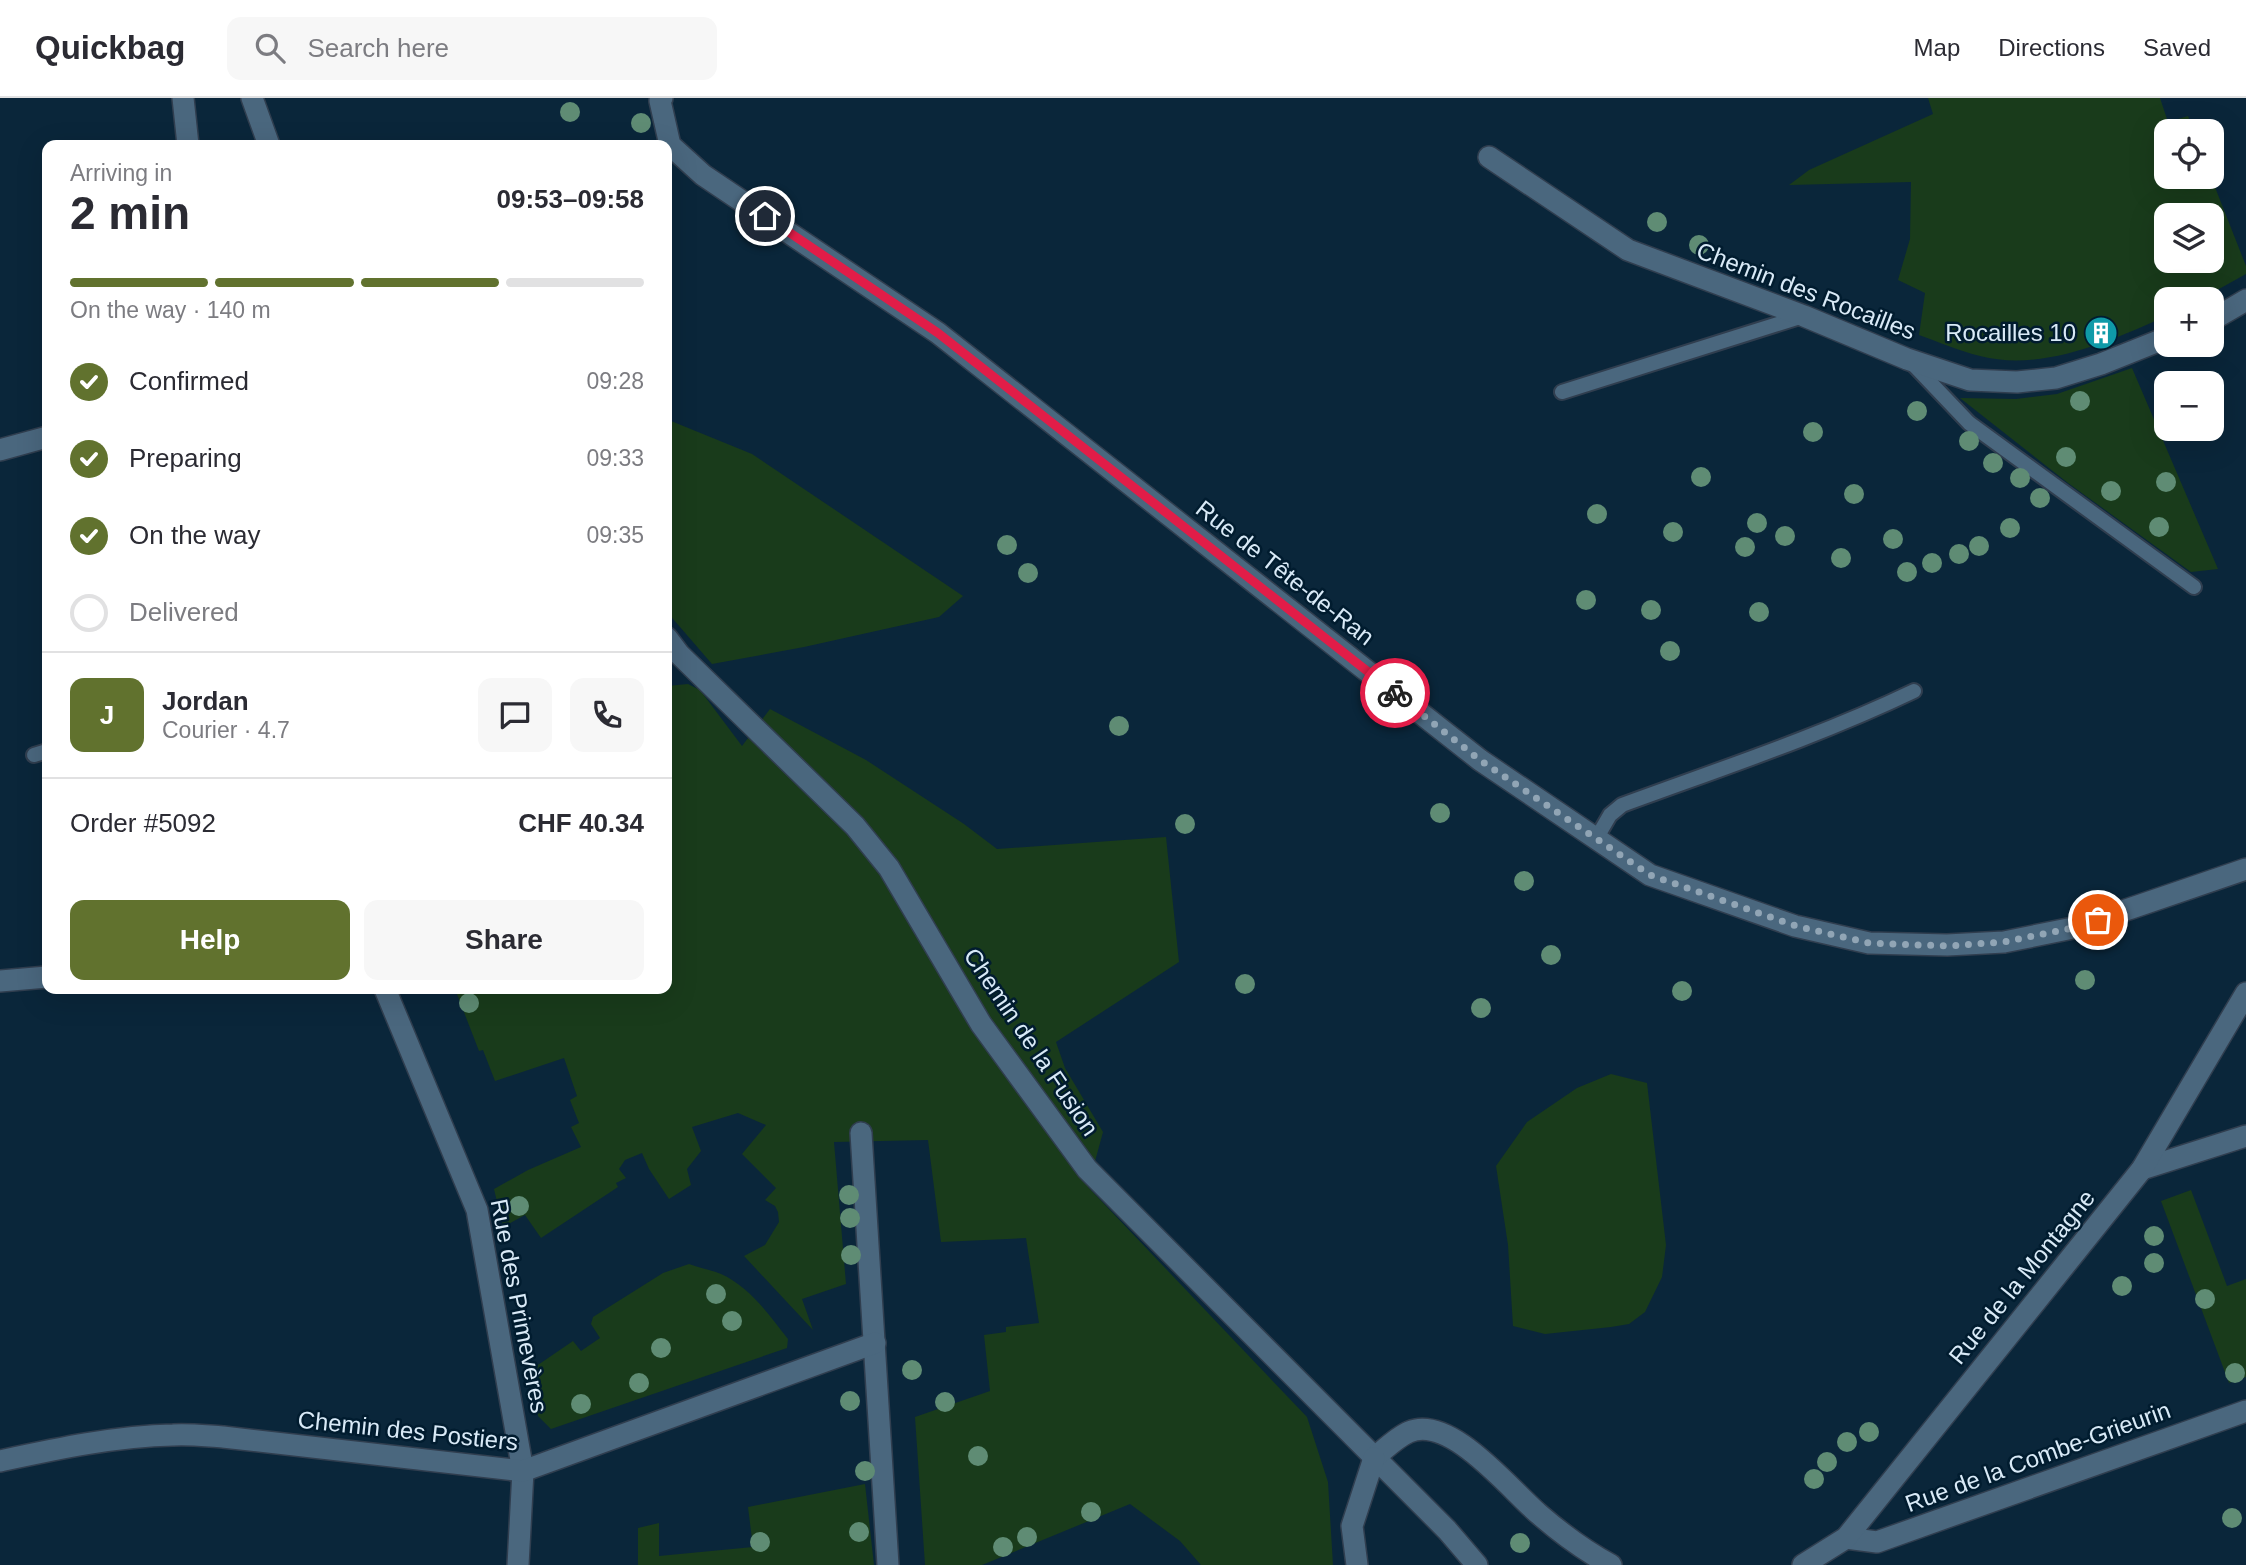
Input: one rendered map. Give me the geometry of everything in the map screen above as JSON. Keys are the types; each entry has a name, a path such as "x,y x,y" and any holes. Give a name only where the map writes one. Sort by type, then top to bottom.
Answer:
{"street":[{"path":"183,98 187,140"},
{"path":"252,98 267,140"},
{"name":"Rue de Tête-de-Ran","path":"662,98 660,101 669,140"},
{"name":"Rue de Tête-de-Ran","path":"672,147 703,175 938,333 1480,760 1650,875 1796,926 1869,943 1947,946 2004,942 2062,931 2246,869"},
{"name":"Chemin des Rocailles","path":"1489,157 1628,250 1804,316 1907,359 1970,380 2017,382 2056,378 2154,343"},
{"path":"2224,313 2246,300"},
{"path":"0,450 42,438"},
{"name":"Chemin de la Fusion","path":"672,653 855,825 889,869 981,1024 1087,1169 1447,1530 1477,1565"},
{"path":"0,981 42,977"},
{"name":"Rue de la Montagne","path":"1803,1565 1846,1538 2142,1169 2246,993"},
{"name":"Rue des Primevères","path":"389,994 477,1209 523,1471 518,1565"},
{"path":"861,1133 888,1565"},
{"path":"2142,1169 2246,1136"},
{"name":"Chemin des Postiers","path":"0,1461 71,1447 176,1434 523,1471 875,1343"},
{"name":"Rue de la Combe-Grieurin","path":"1846,1538 1877,1542 2246,1411"},
{"path":"1357,1565 1352,1526 1374,1458 1409,1432 1424,1430 1444,1433 1479,1457 1539,1514 1585,1551 1611,1565"}],"lane":[{"path":"1562,392 1804,316"},
{"path":"1907,359 1969,423 2194,587"},
{"path":"1596,839 1610,816 1622,805 1813,734 1914,691"}],"green space":[{"path":"1928,98 2160,98 2167,119 2154,119 2154,189 2216,189 2221,203 2154,203 2154,273 2224,273 2224,210 2246,266 2246,274 2223,287 2154,287 2154,321 2099,344 2052,357 2027,360 1980,356 1919,335 1925,293 1898,280 1910,239 1911,182 1789,185 1809,170 1933,114"},
{"path":"2132,368 2154,419 2154,441 2163,441 2218,569 2191,572 2068,483 1960,398 2016,399 2057,394"},
{"path":"672,421 752,454 963,596 939,617 712,664 672,618"},
{"path":"688,684 700,690 742,746 770,709 866,760 964,824 997,849 1166,837 1179,962 1056,1042 1065,1068 1103,1132 1088,1187 1307,1417 1328,1482 1333,1565 1201,1565 1180,1541 1130,1504 982,1565 925,1565 915,1417 990,1391 984,1335 1006,1332 1006,1327 1039,1323 1026,1238 941,1242 928,1140 834,1142 846,1284 802,1299 813,1330 744,1256 765,1245 779,1222 775,1206 765,1200 776,1188 742,1154 766,1125 738,1113 692,1127 701,1151 687,1169 691,1185 669,1199 642,1153 625,1160 619,1169 626,1178 616,1183 618,1187 541,1238 525,1215 503,1227 494,1189 528,1170 581,1147 571,1127 579,1123 570,1100 577,1096 564,1058 495,1081 483,1050 479,1051 457,994 672,994 672,686"},
{"path":"1611,1074 1647,1083 1666,1245 1662,1277 1645,1312 1629,1324 1545,1334 1513,1326 1508,1245 1496,1166 1527,1122 1577,1088"},
{"path":"2191,1190 2227,1286 2246,1279 2246,1377 2229,1383 2161,1201"},
{"path":"689,1264 721,1274 741,1286 758,1302 788,1339 787,1348 551,1429 538,1416 532,1369 573,1341 581,1351 600,1338 591,1324 593,1317 663,1273"},
{"path":"865,1484 874,1565 638,1565 638,1528 659,1523 659,1556 753,1547 748,1507"}],"way so far":[{"path":"1395,693 1480,760 1650,875 1796,926 1869,943 1947,946 2004,942 2098,920"}],"place":[{"name":"Rocailles 10","path":"2101,333"}],"route":[{"path":"765,216 938,333 1395,693"}]}
